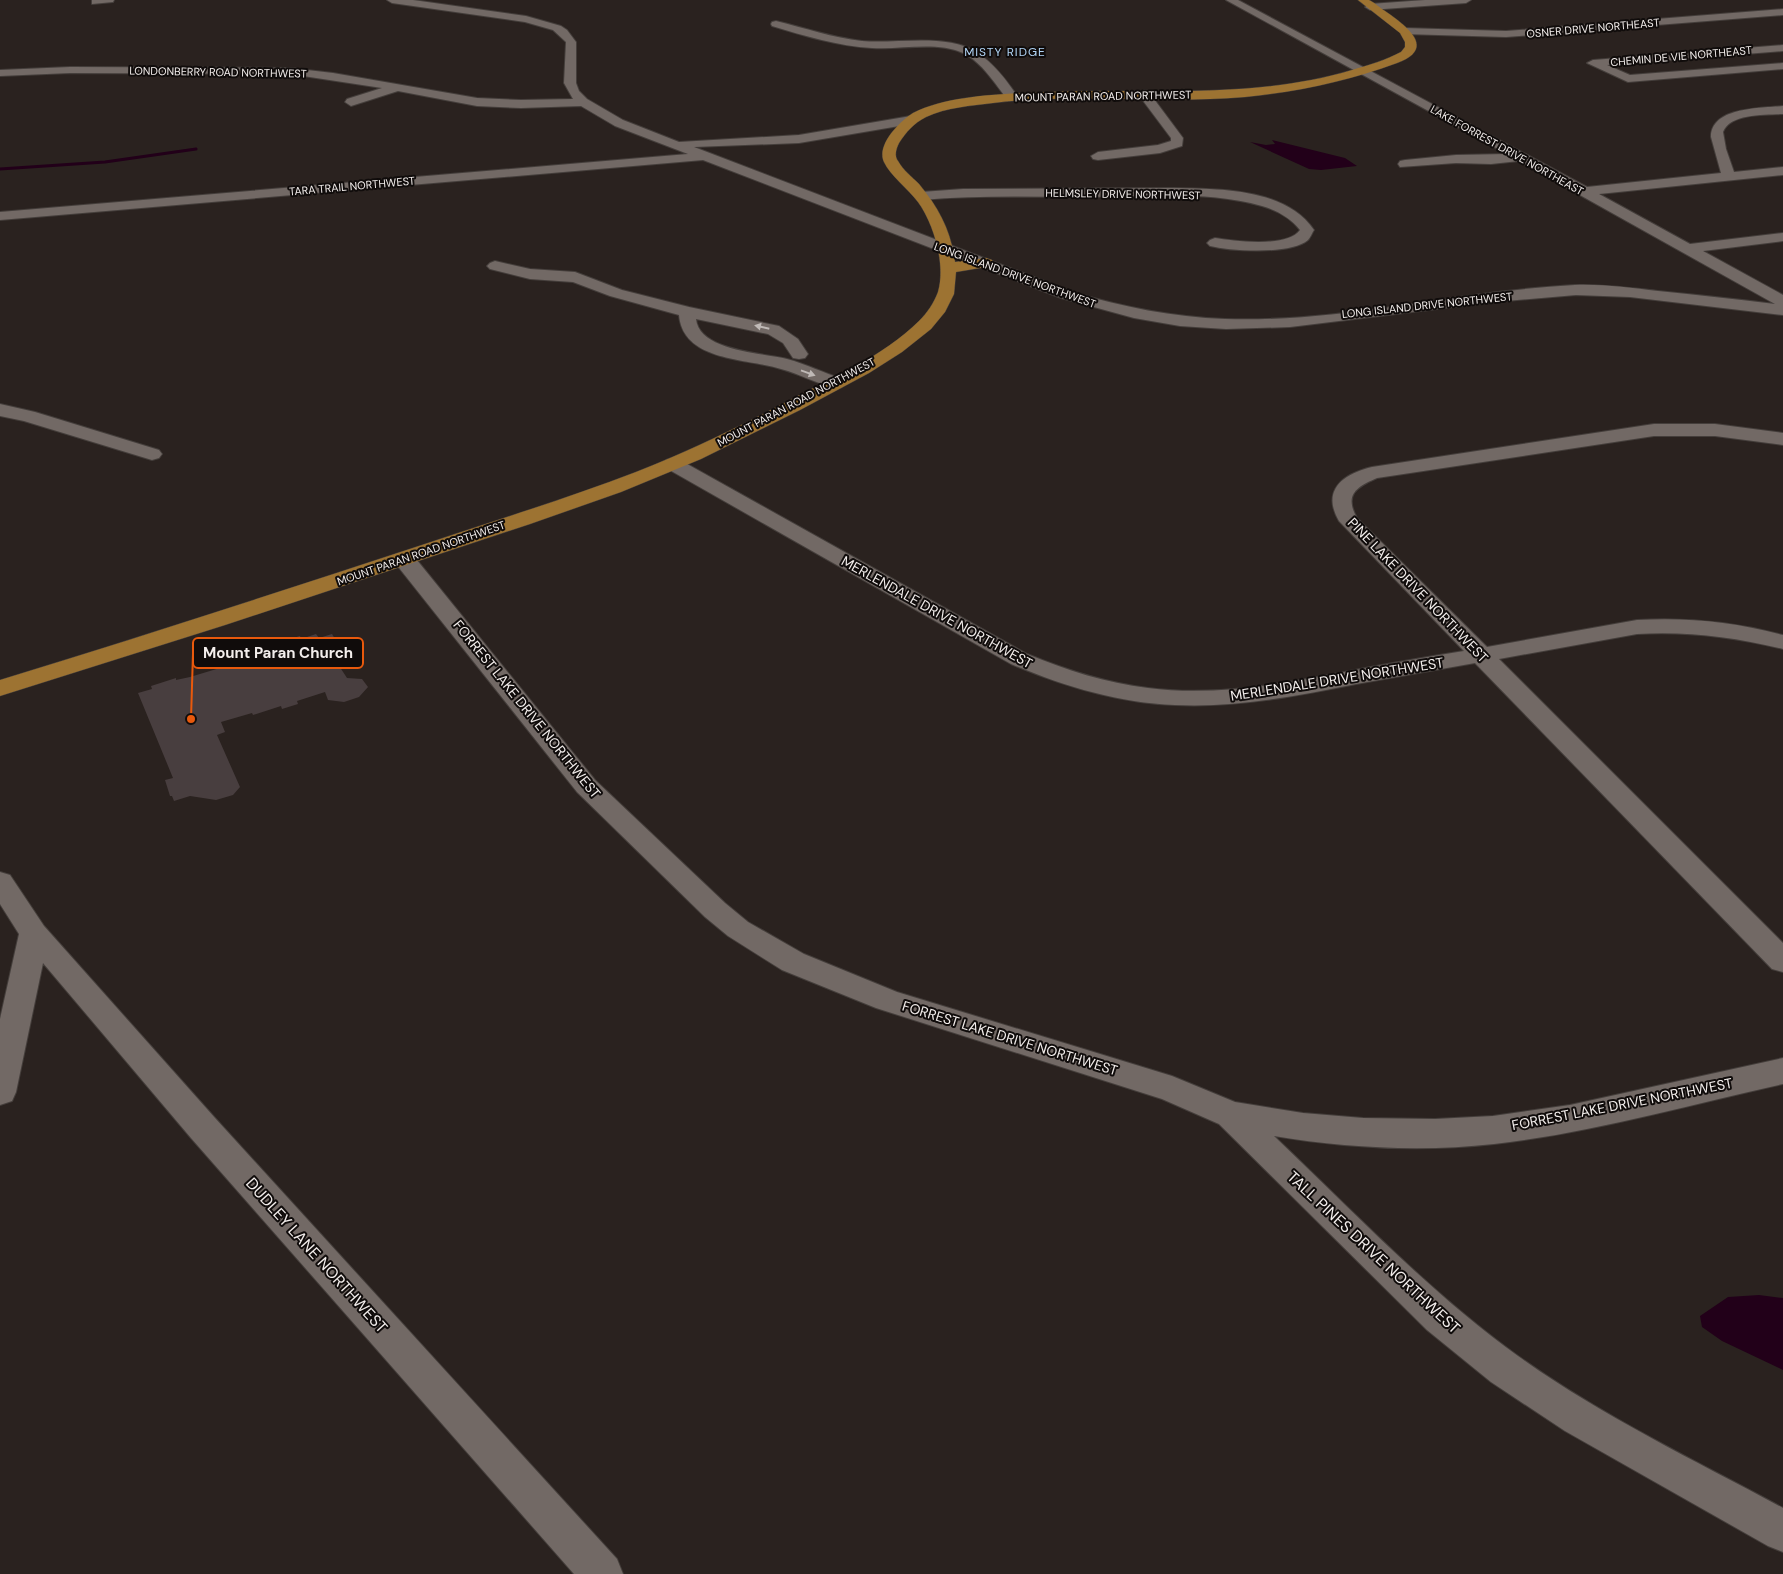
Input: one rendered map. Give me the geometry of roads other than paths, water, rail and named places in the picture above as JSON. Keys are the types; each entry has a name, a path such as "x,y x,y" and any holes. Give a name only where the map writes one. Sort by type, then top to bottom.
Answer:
{"main road":[{"path":"1366,3 1404,31"},
{"name":"MOUNT PARAN ROAD NORTHWEST","path":"0,688 216,622 578,499 673,464 764,422 854,374 914,334 936,312 947,288 947,249 938,219 888,157 889,147 912,120 928,112 950,106 1012,97 1054,94 1221,94 1261,92 1306,85 1363,71 1408,53 1411,42 1404,31"},
{"path":"948,269 962,265 986,263"}],"street":[{"path":"96,2 109,0"},
{"name":"LONG ISLAND DRIVE NORTHWEST","path":"392,0 520,18 557,28 571,42 570,82 574,92 583,102 618,123 1094,304 1148,316 1248,324 1289,321 1483,298 1579,290 1637,293 1783,310"},
{"name":"LAKE FORREST DRIVE NORTHEAST","path":"1231,0 1783,302"},
{"path":"1366,3 1466,0"},
{"name":"OSNER DRIVE NORTHEAST","path":"1404,31 1506,34 1783,12"},
{"path":"776,24 828,39 856,44 942,46 962,49 974,55 1012,97"},
{"name":"CHEMIN DE VIE NORTHEAST","path":"1783,48 1593,63 1628,79 1783,66"},
{"name":"LONDONBERRY ROAD NORTHWEST","path":"0,73 70,70 288,71 318,74 484,102 521,104 583,102"},
{"path":"351,102 397,87"},
{"path":"1098,156 1160,149 1177,142 1177,138 1144,94"},
{"path":"1728,177 1718,140 1717,130 1720,124 1734,116 1783,110"},
{"path":"670,144 799,139 912,120"},
{"name":"TARA TRAIL NORTHWEST","path":"0,216 704,156"},
{"path":"1405,164 1456,159 1491,160 1519,157"},
{"path":"1583,192 1783,171"},
{"name":"HELMSLEY DRIVE NORTHWEST","path":"921,196 985,193 1202,194 1251,199 1269,203 1282,209 1305,225 1307,230 1306,235 1302,238 1286,243 1257,246 1215,243"},
{"path":"1686,249 1783,238"},
{"path":"494,266 539,275 575,277 616,293 687,312 773,330 786,336 796,346 799,354"},
{"path":"687,312 686,319 690,329 711,346 739,356 781,363 836,383"},
{"path":"781,363 799,354 854,374"},
{"path":"0,410 28,416 152,454"},
{"name":"PINE LAKE DRIVE NORTHWEST","path":"1783,439 1715,430 1654,430 1384,470 1355,479 1344,489 1340,500 1343,512 1783,961"},
{"name":"MERLENDALE DRIVE NORTHWEST","path":"673,464 1019,659 1051,674 1087,685 1156,697 1227,698 1260,694 1637,627 1664,625 1743,632 1783,642"},
{"name":"FORREST LAKE DRIVE NORTHWEST","path":"404,559 586,786 715,910 738,929 793,962 887,1000 1172,1089 1231,1115 1303,1127 1363,1132 1435,1133 1493,1130 1570,1118 1783,1071"},
{"name":"DUDLEY LANE NORTHWEST","path":"0,882 34,933 204,1128 602,1574"},
{"path":"0,1092 34,933"},
{"name":"TALL PINES DRIVE NORTHWEST","path":"1231,1115 1440,1318 1505,1369 1579,1418 1783,1531"}],"waterway":[{"path":"0,169 105,162 196,149"}],"place":[{"name":"Mount Paran Church","path":"191,719"}],"district":[{"name":"MISTY RIDGE","path":"1005,52"}]}
